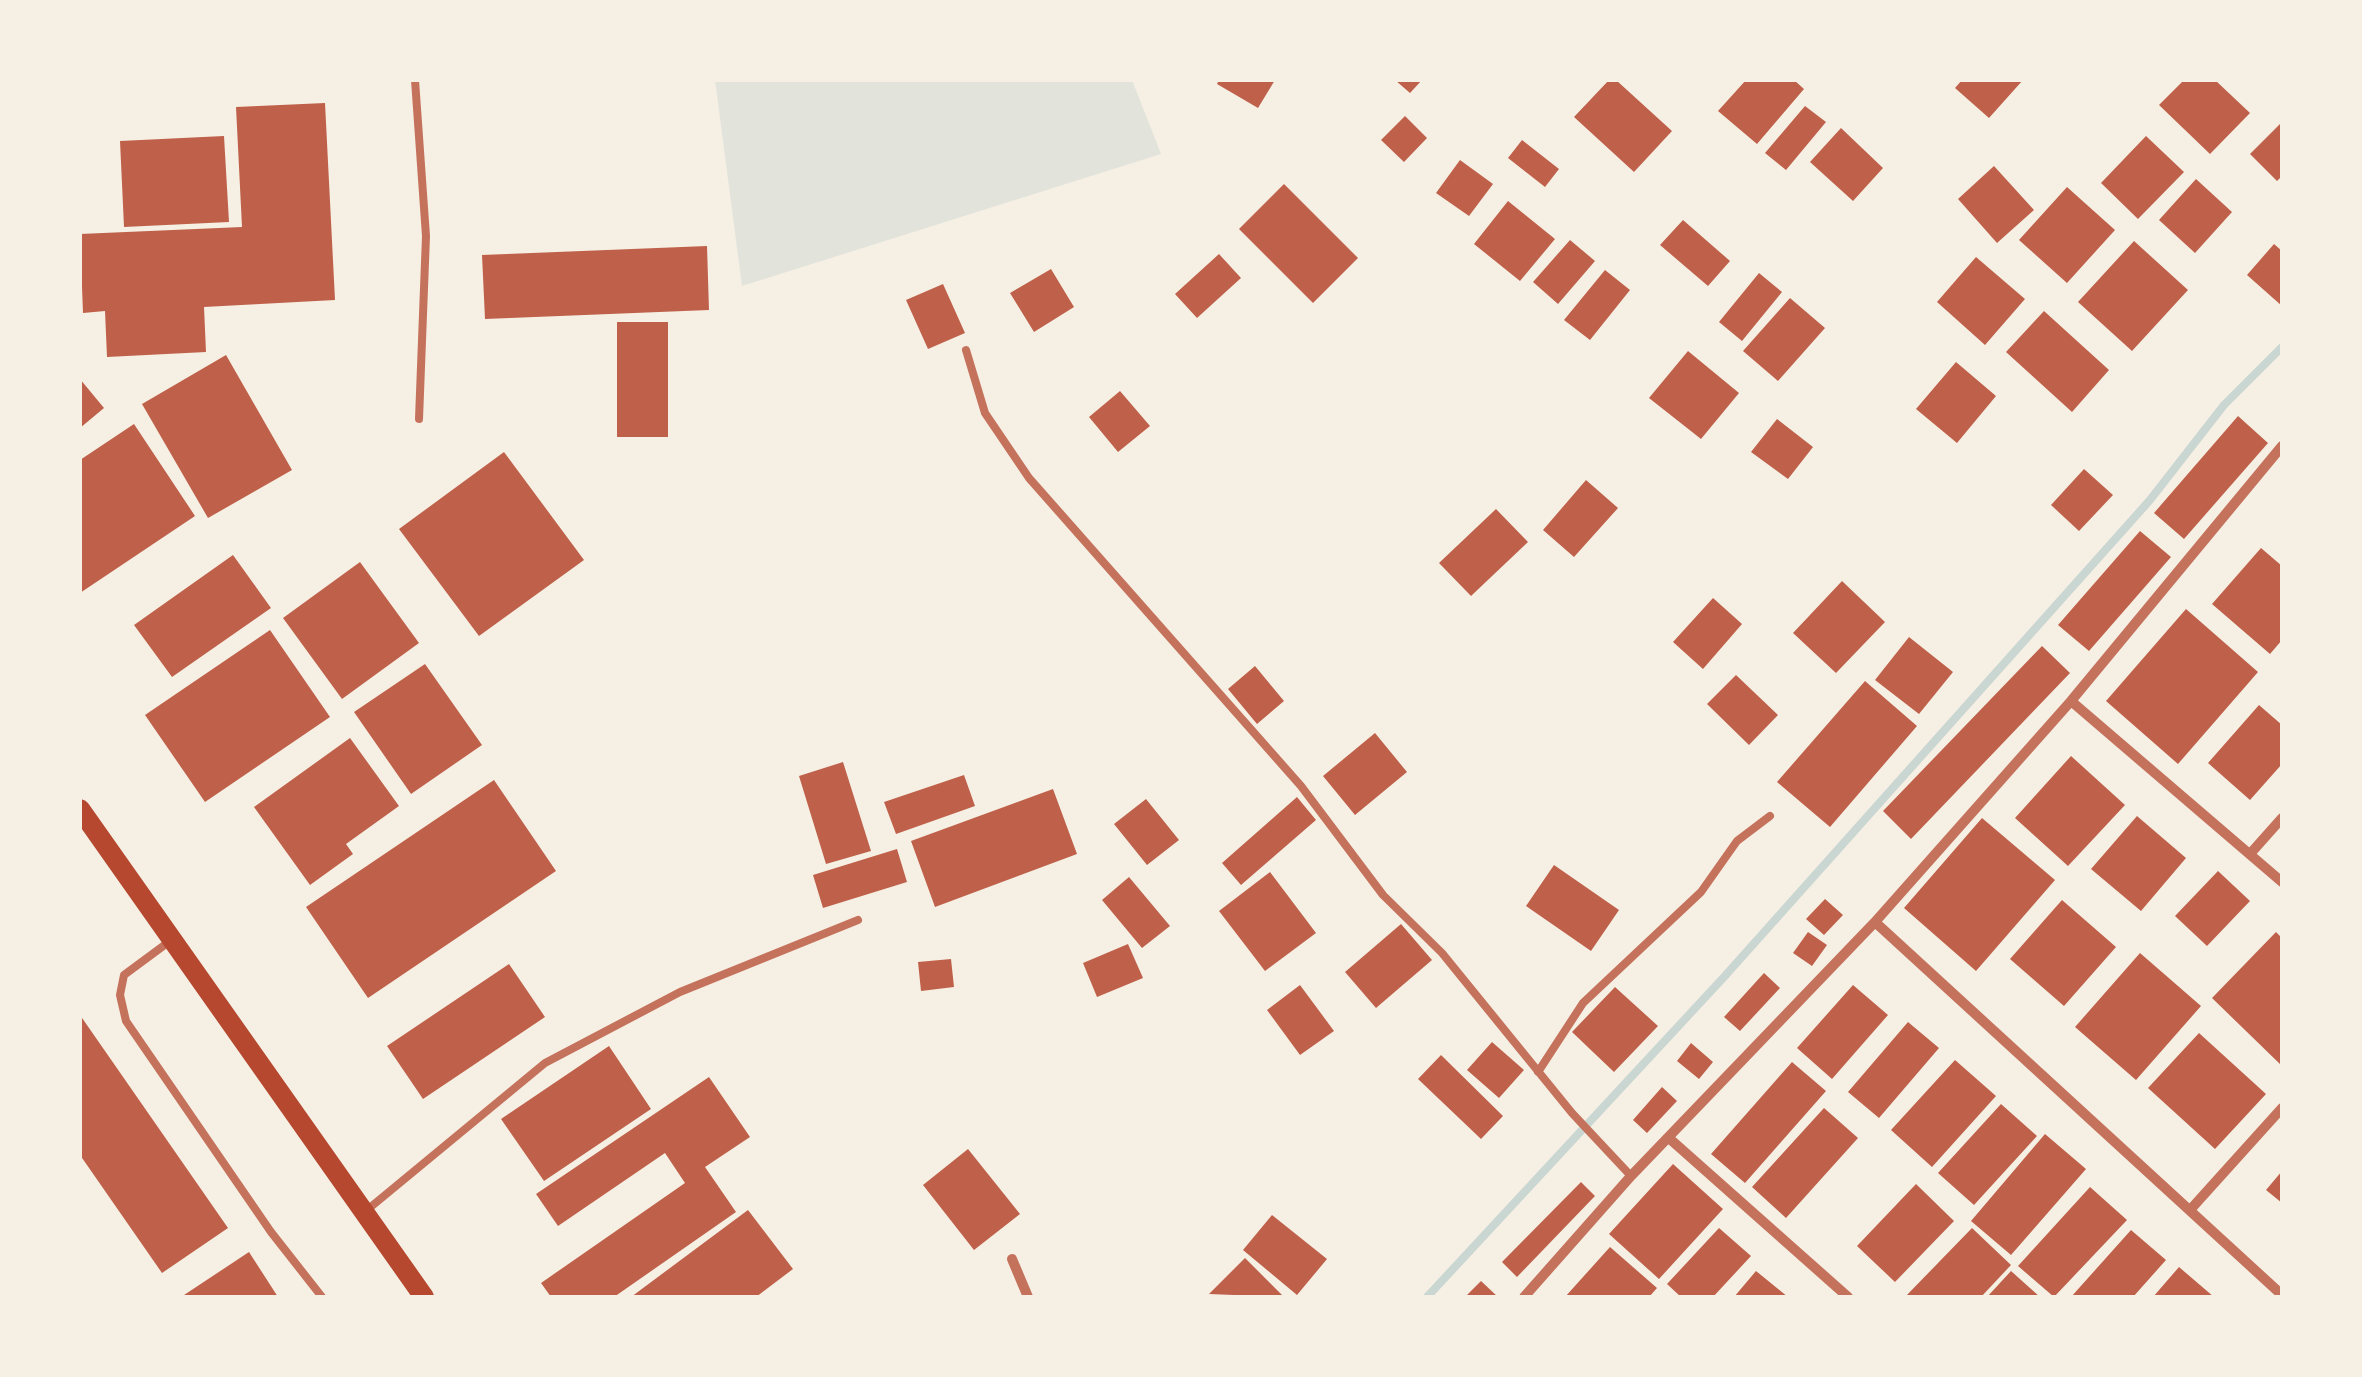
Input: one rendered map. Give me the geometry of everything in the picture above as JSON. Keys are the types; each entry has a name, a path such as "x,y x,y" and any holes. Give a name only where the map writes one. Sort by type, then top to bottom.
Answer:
{"main road":[{"path":"80,809 174,938 419,1295"}],"street":[{"path":"1524,1297 1632,1176 1874,922 2070,701 2282,446"},
{"path":"2070,701 2282,882"},
{"path":"2250,854 2282,818"},
{"path":"1874,922 2282,1294"},
{"path":"2190,1210 2282,1108"},
{"path":"1670,1139 1848,1297"},
{"path":"1012,1259 1028,1297"}],"lane":[{"path":"415,80 426,236 418,419"},
{"path":"966,350 984,413 1029,478 1301,786 1384,895 1464,979 1572,1113 1632,1176"},
{"path":"1538,1072 1583,1003 1702,892 1737,841 1770,816"},
{"path":"364,1212 546,1063 680,992 858,920"},
{"path":"174,938 124,975 120,995 126,1021 272,1232 322,1297"}],"shaded area":[{"path":"715,80 1132,80 1161,154 742,286"}],"building":[{"path":"1219,80 1275,80 1258,108 1217,84"},
{"path":"1395,80 1422,80 1410,93"},
{"path":"1609,80 1616,80 1672,131 1634,172 1574,117"},
{"path":"1746,80 1794,80 1804,89 1757,144 1718,111"},
{"path":"1962,80 2023,80 1989,118 1955,88"},
{"path":"2184,80 2215,80 2250,113 2210,154 2159,105"},
{"path":"325,103 335,300 204,307 206,352 107,357 105,311 83,313 80,234 242,227 236,107"},
{"path":"1805,106 1826,122 1786,170 1765,153"},
{"path":"1405,116 1427,138 1404,162 1381,140"},
{"path":"2282,122 2282,176 2277,181 2250,154"},
{"path":"1841,128 1883,168 1853,201 1810,162"},
{"path":"224,136 229,222 124,227 120,141"},
{"path":"2146,136 2184,172 2138,219 2101,183"},
{"path":"1522,140 1559,169 1545,187 1508,158"},
{"path":"1460,160 1493,184 1469,216 1436,193"},
{"path":"1994,166 2034,210 1997,243 1958,199"},
{"path":"2196,179 2232,212 2195,253 2159,220"},
{"path":"1284,184 1358,258 1313,303 1239,229"},
{"path":"2067,187 2115,230 2067,283 2019,240"},
{"path":"1508,201 1555,239 1520,281 1474,244"},
{"path":"1683,220 1730,261 1708,286 1660,245"},
{"path":"1570,240 1595,261 1558,304 1533,282"},
{"path":"2134,241 2188,290 2132,351 2078,302"},
{"path":"2274,244 2282,251 2282,306 2247,275"},
{"path":"707,246 709,310 485,319 482,255"},
{"path":"1219,254 1241,278 1197,318 1175,294"},
{"path":"1976,257 2025,299 1985,345 1937,302"},
{"path":"1051,269 1074,307 1034,332 1010,293"},
{"path":"1605,270 1630,290 1590,340 1564,320"},
{"path":"1759,273 1782,292 1742,341 1719,322"},
{"path":"943,284 965,333 928,349 906,300"},
{"path":"1790,298 1825,328 1778,381 1743,351"},
{"path":"2044,311 2109,370 2072,412 2006,352"},
{"path":"617,322 668,322 668,437 617,437"},
{"path":"1688,351 1739,393 1701,439 1649,398"},
{"path":"226,355 292,470 208,518 142,404"},
{"path":"1956,362 1996,396 1957,443 1916,409"},
{"path":"80,379 104,408 80,428"},
{"path":"1120,391 1150,426 1118,452 1089,417"},
{"path":"2238,416 2268,443 2184,539 2154,513"},
{"path":"1777,419 1813,447 1788,479 1751,452"},
{"path":"134,424 195,516 80,593 80,460"},
{"path":"504,452 584,560 479,636 399,529"},
{"path":"2084,469 2113,495 2079,531 2051,505"},
{"path":"1586,480 1618,508 1574,557 1543,530"},
{"path":"1496,509 1528,542 1471,596 1439,563"},
{"path":"2140,531 2171,557 2089,651 2058,625"},
{"path":"2261,548 2282,566 2282,640 2270,654 2212,604"},
{"path":"233,555 271,608 172,677 134,625"},
{"path":"360,562 419,643 342,699 283,618"},
{"path":"1842,581 1885,622 1836,673 1793,633"},
{"path":"1713,598 1742,624 1703,669 1673,642"},
{"path":"2186,609 2258,672 2178,764 2106,701"},
{"path":"270,630 330,717 205,802 145,715"},
{"path":"1909,637 1953,672 1919,714 1875,680"},
{"path":"2042,646 2070,673 1911,839 1883,811"},
{"path":"425,664 482,745 411,794 354,712"},
{"path":"1255,666 1284,701 1257,724 1228,689"},
{"path":"1736,675 1778,715 1749,745 1707,704"},
{"path":"1865,681 1917,726 1830,827 1777,782"},
{"path":"2259,705 2282,725 2282,764 2250,800 2208,763"},
{"path":"1375,733 1407,772 1355,815 1323,776"},
{"path":"350,738 399,806 346,844 353,854 310,885 254,807"},
{"path":"2071,756 2125,805 2068,866 2015,818"},
{"path":"843,762 871,851 826,864 799,776"},
{"path":"964,775 975,806 896,834 884,802"},
{"path":"494,780 556,871 368,998 306,907"},
{"path":"1053,789 1077,854 935,907 911,841"},
{"path":"1297,797 1316,820 1241,885 1222,863"},
{"path":"1146,799 1179,840 1147,865 1114,824"},
{"path":"2137,816 2186,858 2141,911 2091,869"},
{"path":"1982,818 2055,880 1976,971 1904,908"},
{"path":"897,849 907,882 823,908 813,875"},
{"path":"1554,865 1619,910 1591,951 1526,906"},
{"path":"2218,871 2250,901 2207,946 2175,916"},
{"path":"1270,872 1316,933 1265,971 1219,911"},
{"path":"1129,877 1170,926 1142,948 1102,900"},
{"path":"1825,899 1843,915 1824,935 1806,919"},
{"path":"2062,900 2116,947 2064,1006 2010,959"},
{"path":"1401,924 1432,960 1376,1008 1345,972"},
{"path":"1808,932 1827,945 1812,966 1793,953"},
{"path":"2276,932 2282,938 2282,1066 2212,998"},
{"path":"1128,944 1143,978 1097,997 1083,963"},
{"path":"2140,953 2201,1006 2136,1080 2075,1027"},
{"path":"951,959 954,987 921,991 918,962"},
{"path":"509,964 545,1017 423,1099 387,1046"},
{"path":"1764,973 1780,988 1740,1031 1724,1017"},
{"path":"1300,985 1334,1031 1300,1055 1267,1010"},
{"path":"1853,985 1888,1015 1832,1079 1797,1048"},
{"path":"1615,987 1658,1026 1614,1072 1572,1032"},
{"path":"80,1015 228,1228 162,1273 80,1155"},
{"path":"1908,1022 1939,1048 1879,1118 1848,1092"},
{"path":"2199,1033 2266,1094 2215,1149 2148,1088"},
{"path":"1492,1042 1524,1070 1499,1098 1467,1070"},
{"path":"1691,1043 1713,1062 1699,1079 1677,1061"},
{"path":"609,1046 651,1109 544,1181 501,1119"},
{"path":"1441,1055 1503,1116 1481,1139 1418,1079"},
{"path":"1955,1060 1996,1096 1932,1167 1891,1130"},
{"path":"1792,1062 1826,1091 1745,1183 1711,1154"},
{"path":"709,1077 750,1137 705,1167 736,1212 614,1297 551,1297 541,1283 685,1183 665,1153 558,1226 536,1194"},
{"path":"1662,1087 1677,1101 1647,1133 1633,1120"},
{"path":"2001,1104 2037,1136 1974,1205 1938,1173"},
{"path":"1824,1108 1858,1138 1786,1218 1752,1187"},
{"path":"2045,1134 2086,1169 2011,1255 1971,1221"},
{"path":"968,1149 1020,1214 974,1250 923,1185"},
{"path":"1673,1164 1723,1209 1659,1279 1609,1234"},
{"path":"2282,1171 2282,1203 2266,1190"},
{"path":"1581,1182 1595,1196 1517,1277 1502,1262"},
{"path":"1916,1184 1954,1221 1895,1282 1857,1246"},
{"path":"2090,1187 2127,1220 2054,1297 2018,1266"},
{"path":"748,1210 793,1269 756,1297 631,1297"},
{"path":"1272,1215 1327,1259 1297,1295 1243,1250"},
{"path":"1719,1228 1751,1256 1713,1297 1681,1297 1667,1284"},
{"path":"1972,1228 2011,1265 1981,1297 1905,1297"},
{"path":"2131,1230 2166,1260 2133,1297 2071,1297"},
{"path":"1610,1247 1657,1288 1649,1297 1565,1297"},
{"path":"249,1252 278,1297 181,1297"},
{"path":"1245,1258 1284,1297 1209,1294"},
{"path":"2179,1267 2214,1297 2153,1297"},
{"path":"1756,1271 1788,1297 1734,1297"},
{"path":"2011,1271 2040,1297 1987,1297"},
{"path":"1481,1281 1498,1297 1465,1297"}],"waterway":[{"path":"1427,1297 1724,977 2150,500 2224,405 2282,347"}]}
